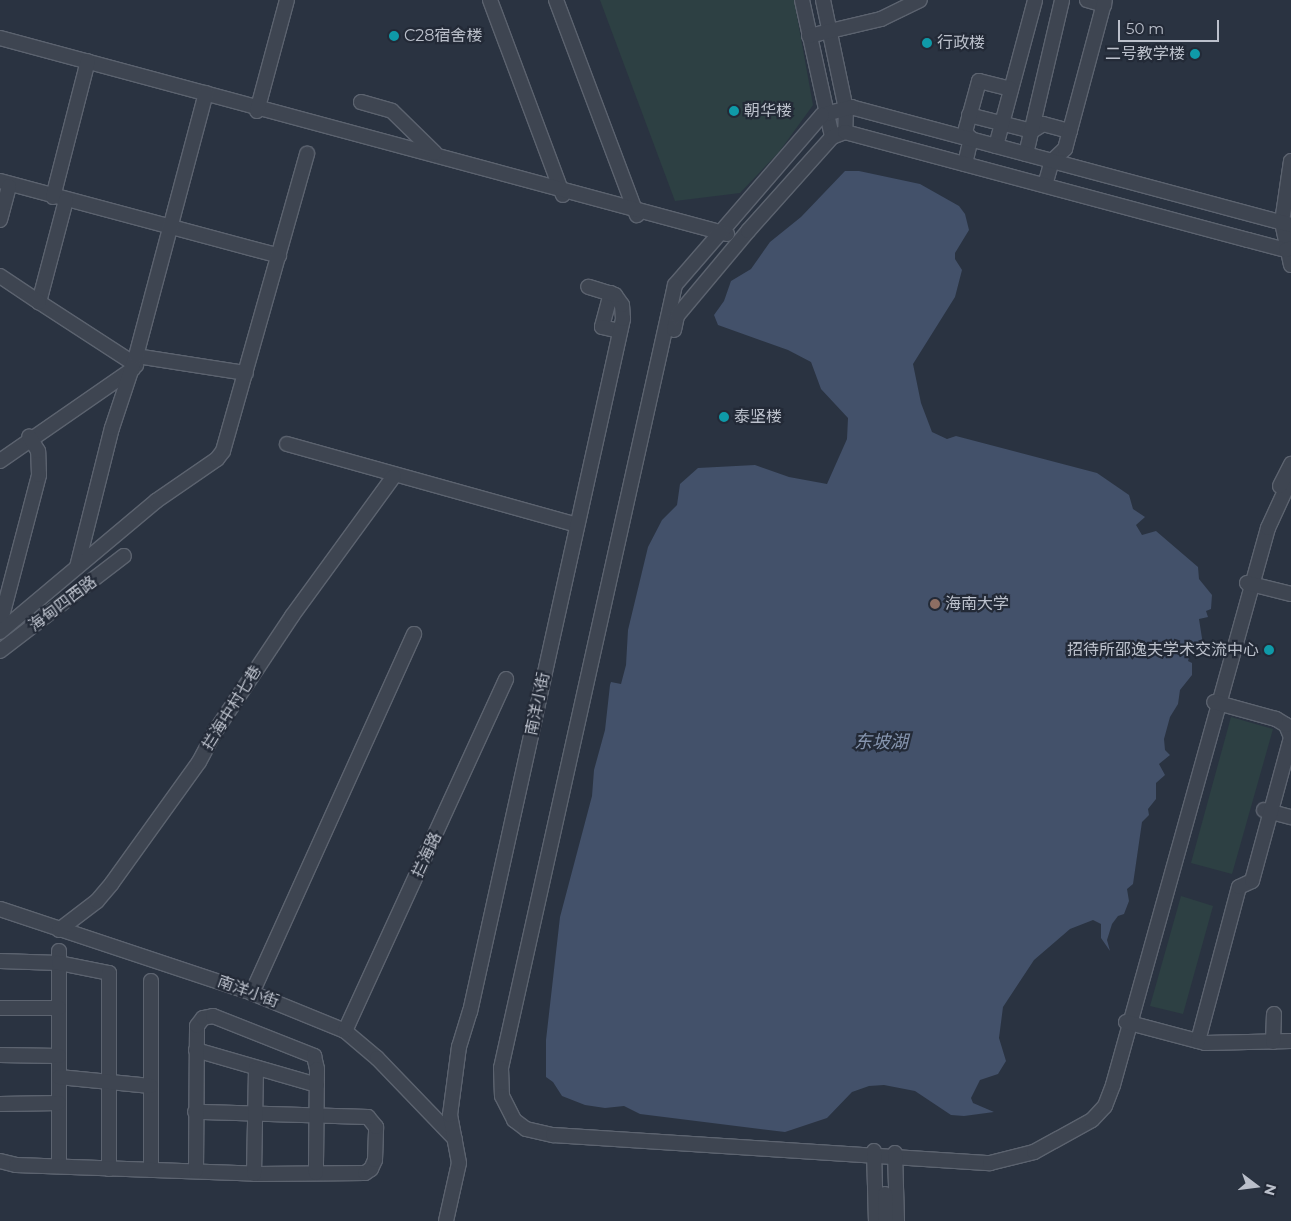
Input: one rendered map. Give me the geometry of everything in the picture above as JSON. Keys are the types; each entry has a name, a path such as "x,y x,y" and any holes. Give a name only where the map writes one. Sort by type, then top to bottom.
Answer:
{"street":[{"path":"258,109 288,0"},
{"path":"490,0 562,192"},
{"path":"550,0 578,65"},
{"path":"556,0 578,65 633,212"},
{"path":"802,0 832,137"},
{"path":"823,0 846,109 845,132"},
{"path":"809,36 892,15 920,0"},
{"path":"996,146 1035,0"},
{"path":"1026,154 1062,0"},
{"path":"1045,185 1052,161 1065,149 1105,2 1087,0"},
{"path":"0,38 209,97 740,241"},
{"path":"0,44 88,63"},
{"path":"38,302 88,63"},
{"path":"971,140 965,132 978,80 1011,89"},
{"path":"77,567 112,428 136,362 209,97"},
{"path":"361,102 392,111 440,159"},
{"path":"1288,220 1052,161 856,108 846,109 826,114 675,286 500,1068 500,1088 514,1120 526,1129 542,1134 996,1162 1034,1152 1088,1124 1104,1106 1130,1019 1251,581 1268,528 1291,478"},
{"path":"969,114 1032,131 1043,124 1070,131"},
{"path":"884,1155 542,1128 519,1115 507,1087 507,1072 677,316 832,137 845,132 1288,249"},
{"path":"965,164 971,140"},
{"path":"0,632 156,501 217,459 227,442 307,154"},
{"path":"1291,161 1288,220 1288,249 1291,265"},
{"path":"0,220 4,184 279,256"},
{"path":"1288,220 1291,197"},
{"path":"0,276 38,302 136,362 246,373"},
{"name":"南洋小街","path":"446,1221 459,1163 457,1141 450,1115 459,1047 470,1012 620,331 622,305 611,293 588,287"},
{"path":"0,461 136,362"},
{"path":"0,456 30,438"},
{"path":"0,624 39,476 38,451 30,438"},
{"path":"287,444 394,476 577,525"},
{"path":"1251,581 1266,518 1291,464"},
{"name":"拦海中村七巷","path":"59,930 97,901 128,862 199,762 253,672 394,476"},
{"name":"海甸四西路","path":"0,651 124,556"},
{"path":"1251,581 1291,587"},
{"path":"1251,581 1291,594"},
{"path":"252,993 414,634"},
{"name":"拦海路","path":"346,1031 506,679"},
{"path":"1196,1037 1239,887 1252,881 1282,742 1281,731 1272,725 1216,706"},
{"path":"1267,811 1291,817"},
{"name":"南洋小街","path":"0,909 252,993 346,1031 377,1058 457,1141"},
{"path":"59,957 59,1166"},
{"path":"0,961 59,957 108,973 110,1169"},
{"path":"151,981 151,1170"},
{"path":"0,1008 59,1008"},
{"path":"1273,1038 1274,1014"},
{"path":"196,1171 197,1026 203,1018 212,1016 309,1052 317,1061 316,1173"},
{"path":"1130,1019 1196,1037 1273,1038 1291,1041"},
{"path":"1273,1038 1291,1034"},
{"path":"196,1050 317,1086"},
{"path":"0,1055 59,1056"},
{"path":"254,1174 256,1068"},
{"path":"59,1077 151,1086"},
{"path":"0,1104 59,1104"},
{"path":"0,1161 110,1169 254,1174 365,1172 371,1169 375,1160 376,1126 368,1117 317,1114 195,1112"},
{"path":"884,1155 886,1217"},
{"path":"884,1155 886,1217"}],"shaded area":[{"path":"600,0 794,0 813,105 779,152 740,193 675,201"},
{"path":"1231,717 1273,729 1232,874 1191,863"},
{"path":"1181,896 1213,906 1183,1014 1150,1006"}],"water":[{"name":"东坡湖","path":"845,171 859,171 920,184 959,206 965,214 969,230 955,253 955,259 962,270 955,297 913,364 921,403 932,432 947,439 956,436 1097,473 1129,495 1133,509 1145,517 1136,525 1142,535 1156,531 1198,567 1199,579 1212,595 1211,609 1206,611 1208,617 1199,619 1204,651 1192,648 1188,661 1192,663 1192,675 1180,690 1178,704 1170,717 1164,739 1165,750 1170,755 1159,764 1165,775 1156,783 1156,799 1148,809 1149,815 1142,822 1133,884 1127,889 1129,901 1124,914 1118,916 1112,924 1107,940 1110,951 1101,938 1101,924 1093,920 1070,929 1034,960 1003,1007 999,1038 1006,1061 998,1074 980,1080 971,1098 973,1103 994,1112 964,1116 951,1115 915,1091 884,1085 869,1086 852,1092 827,1118 785,1132 640,1114 624,1106 605,1108 585,1105 562,1096 553,1082 546,1077 546,1040 560,917 592,796 594,770 605,730 610,685 611,682 621,684 626,665 628,630 648,547 662,520 677,505 680,484 698,468 755,465 789,477 827,484 847,439 848,418 821,389 811,362 788,350 718,325 714,315 724,301 731,281 751,269 770,242 801,217"}],"place":[{"name":"C28宿舍楼","path":"394,36"},
{"name":"行政楼","path":"927,43"},
{"name":"二号教学楼","path":"1195,54"},
{"name":"朝华楼","path":"734,111"},
{"name":"泰坚楼","path":"724,417"},
{"name":"海南大学","path":"935,604"},
{"name":"招待所邵逸夫学术交流中心","path":"1269,650"}]}
